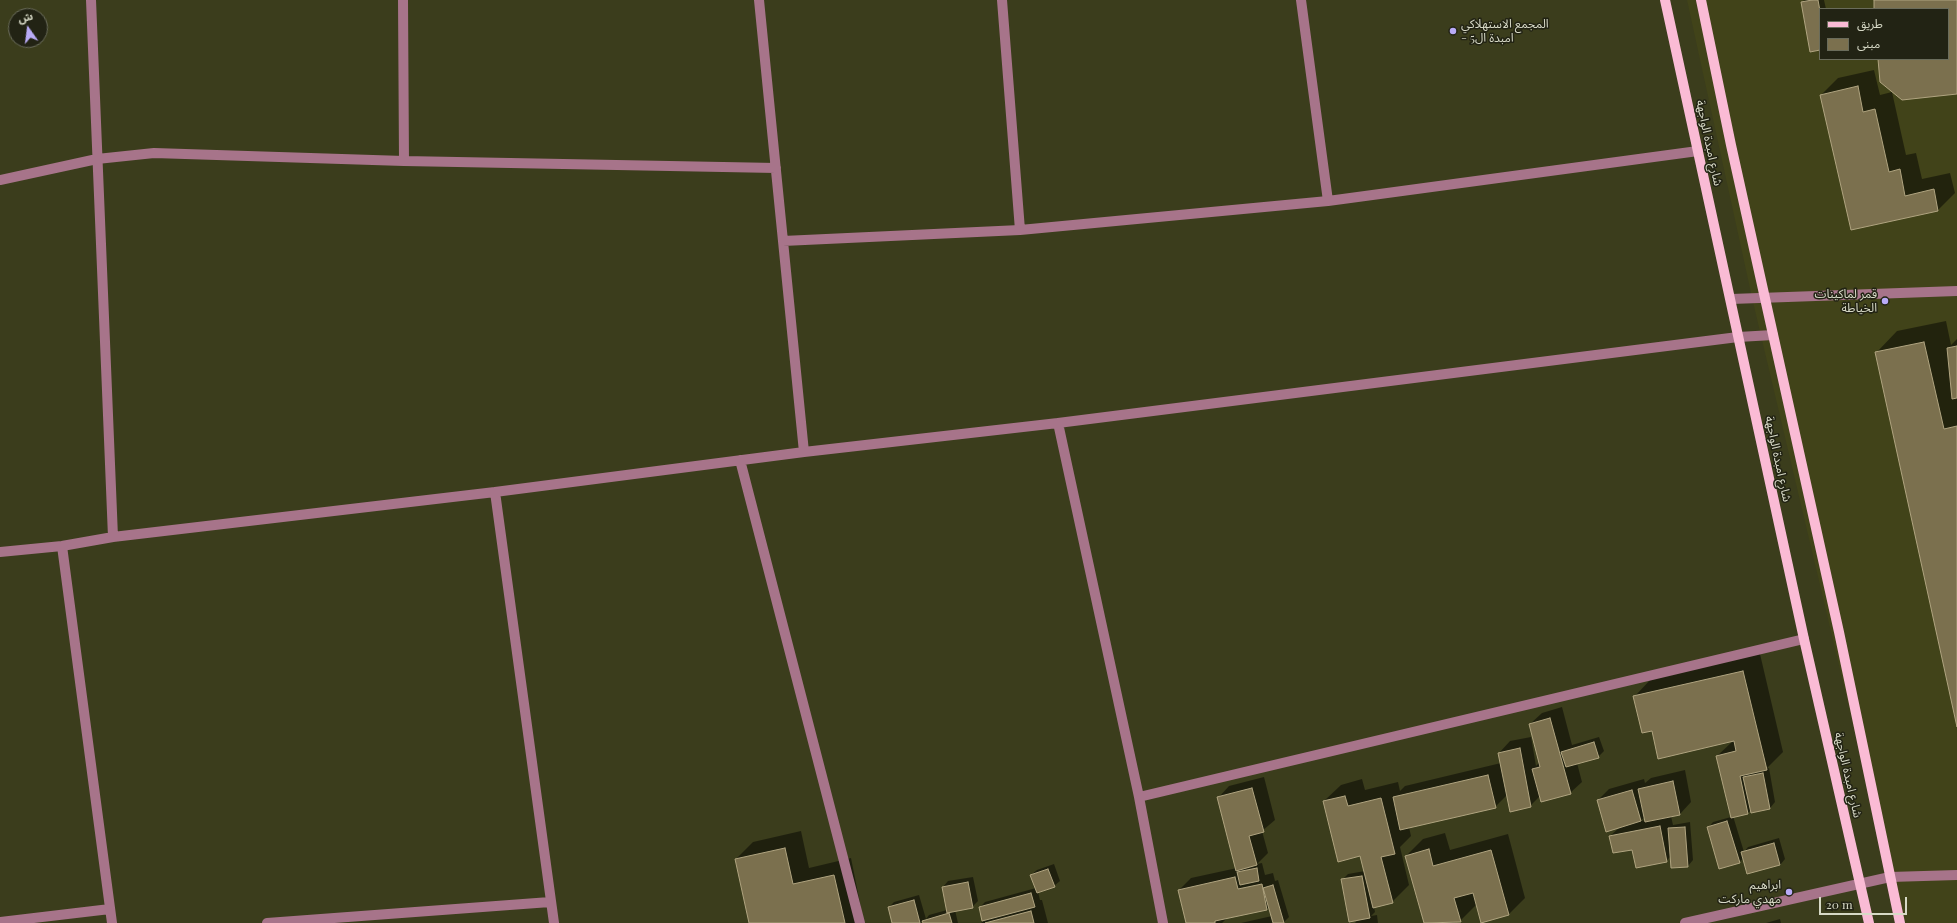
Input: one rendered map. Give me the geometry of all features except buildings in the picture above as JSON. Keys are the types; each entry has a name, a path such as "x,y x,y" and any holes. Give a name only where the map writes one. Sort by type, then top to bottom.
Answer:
{"main road":[{"name":"شارع امبدة الواجهة","path":"1665,0 1804,639 1869,923"},
{"name":"شارع امبدة الواجهة","path":"1701,0 1764,296 1840,632 1900,923"}],"street":[{"path":"90,0 112,537"},
{"path":"403,0 404,161"},
{"path":"758,0 804,452"},
{"path":"1002,0 1020,230"},
{"path":"1300,0 1328,201"},
{"path":"783,241 1020,230 1328,201 1698,151"},
{"path":"0,180 97,158 154,153 404,161 776,168"},
{"path":"1731,299 1764,296 1957,290"},
{"path":"0,552 62,546 112,537 495,492 804,452 1058,423 1738,337 1773,335"},
{"path":"1058,423 1138,797 1163,923"},
{"path":"740,460 860,923"},
{"path":"495,492 554,923"},
{"path":"62,546 112,923"},
{"path":"1138,797 1804,639"},
{"path":"1685,923 1860,882 1890,877 1957,875"},
{"path":"267,923 550,902"},
{"path":"0,922 110,909"}],"shaded area":[{"path":"1687,0 1957,0 1957,923 1900,923 1753,302"}],"place":[{"name":"المجمع الاستهلاكي - امبدة ال5","path":"1453,31"},
{"name":"قمر لماكينات الخياطة","path":"1885,301"},
{"name":"ابراهيم مهدي ماركت","path":"1789,892"}]}
